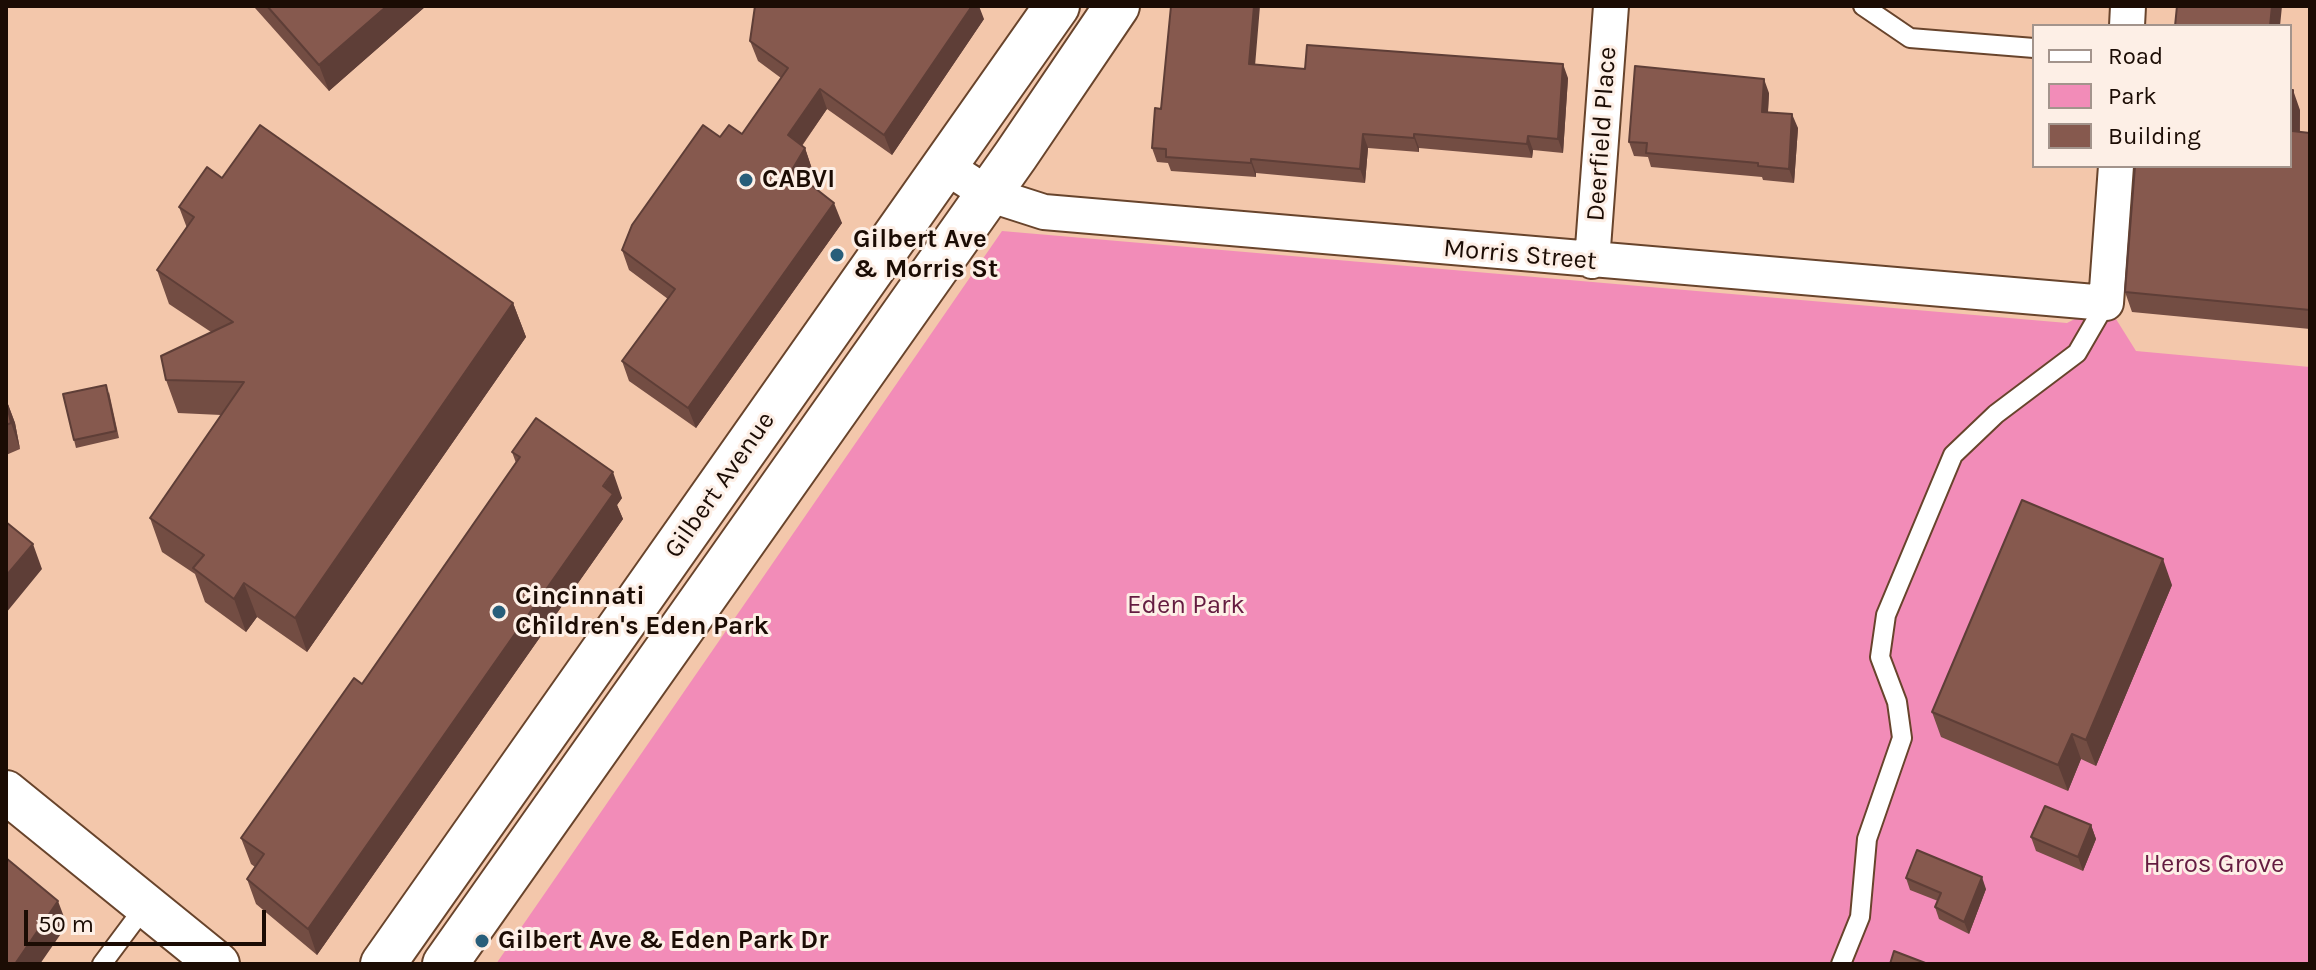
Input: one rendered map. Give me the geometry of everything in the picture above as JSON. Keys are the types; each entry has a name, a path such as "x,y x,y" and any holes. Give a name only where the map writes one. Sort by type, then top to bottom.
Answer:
{"main road":[{"name":"Gilbert Avenue","path":"383,964 1057,6"},
{"name":"Gilbert Avenue","path":"445,964 1117,6"}],"street":[{"name":"Deerfield Place","path":"1592,261 1611,6"},
{"name":"Morris Street","path":"945,166 988,194 1044,212 2106,303"},
{"path":"2106,303 2116,168"},
{"path":"6,792 218,964"}],"lane":[{"path":"1863,6 1910,38 2032,48"},
{"path":"1841,964 1860,917 1867,839 1902,738 1900,713 1880,657 1886,615 1953,455 1996,414 2077,353 2106,303"},
{"path":"102,964 146,905"}],"green space":[{"name":"Eden Park","path":"1002,231 2067,323 2106,303 2136,351 2310,367 2310,964 496,964"}],"building":[{"path":"267,6 387,6 319,65"},
{"name":"CABVI","path":"755,6 972,6 884,135 820,89 788,135 805,148 792,170 834,203 688,408 622,361 675,289 622,250 632,225 703,125 720,137 729,125 742,134 788,68 750,41"},
{"path":"1171,6 1254,6 1249,64 1305,69 1307,45 1563,64 1558,139 1528,136 1527,144 1414,134 1414,138 1363,134 1360,169 1251,159 1251,163 1166,157 1166,149 1152,148 1155,108 1161,109"},
{"path":"2177,6 2272,6 2270,24 2175,24"},
{"path":"1635,66 1764,79 1762,112 1792,114 1789,169 1758,166 1758,163 1646,153 1647,143 1629,142"},
{"path":"260,125 513,303 295,618 244,583 234,599 193,568 204,555 150,518 244,382 166,380 161,356 233,322 157,270 194,217 179,207 207,167 222,178"},
{"path":"2292,131 2310,133 2310,310 2125,292 2135,168 2292,168"},
{"path":"106,385 116,431 74,440 63,394"},
{"path":"6,400 11,423 6,425"},
{"name":"Cincinnati Children's Eden Park","path":"536,418 613,472 603,486 613,494 308,929 247,879 264,854 241,838 354,678 362,684 520,457 512,452"},
{"path":"2022,500 2163,559 2086,740 2072,734 2058,765 1932,712"},
{"path":"6,522 33,544 6,576"},
{"path":"2045,806 2091,825 2078,857 2031,837"},
{"path":"1917,850 1982,877 1964,922 1935,907 1941,893 1906,878"},
{"path":"6,858 58,901 15,964 6,964"},
{"path":"1894,951 1928,964 1890,964"}],"place":[{"name":"CABVI","path":"746,180"},
{"name":"Gilbert Ave & Morris St","path":"837,255"},
{"name":"Cincinnati Children's Eden Park","path":"499,612"},
{"name":"Gilbert Ave & Eden Park Dr","path":"482,941"}],"park label":[{"name":"Heros Grove","path":"2214,865"}]}
